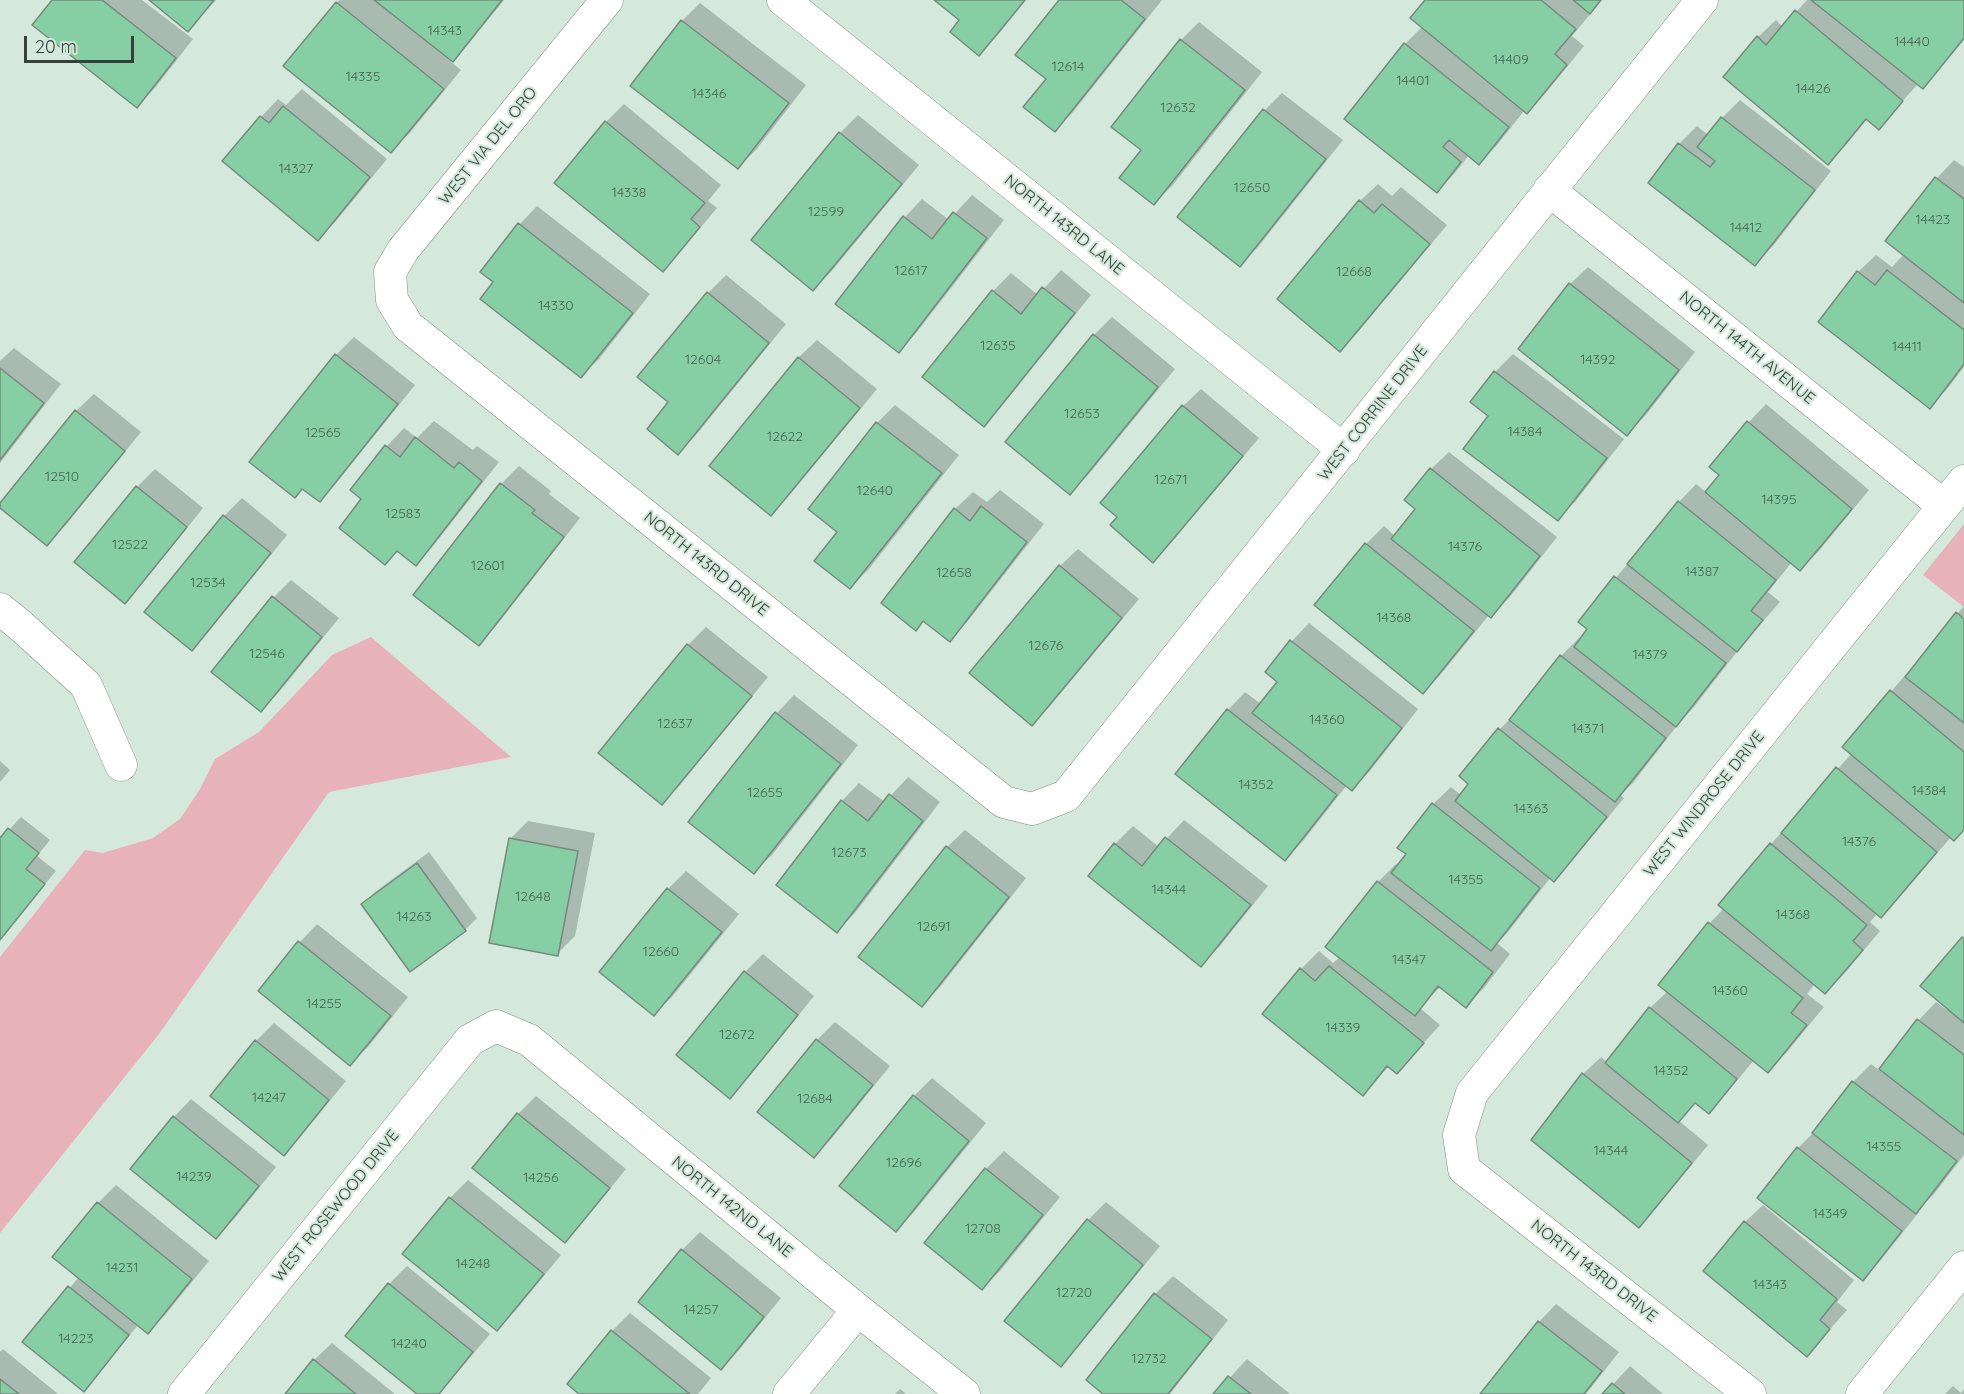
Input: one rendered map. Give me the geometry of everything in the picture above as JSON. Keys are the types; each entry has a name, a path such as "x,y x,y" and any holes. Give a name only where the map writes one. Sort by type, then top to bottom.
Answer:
{"street":[{"name":"WEST VIA DEL ORO","path":"392,300 390,272 403,250 607,0"},
{"name":"NORTH 143RD LANE","path":"783,0 818,11 1344,450"},
{"name":"WEST CORRINE DRIVE","path":"1032,809 1066,796 1702,0"},
{"name":"NORTH 144TH AVENUE","path":"1549,190 1944,506"},
{"name":"NORTH 143RD DRIVE","path":"392,300 408,326 1004,802 1032,809"},
{"name":"WEST WINDROSE DRIVE","path":"1460,1135 1472,1093 1964,481"},
{"path":"0,609 86,685 120,765"},
{"name":"NORTH 142ND LANE","path":"496,1026 529,1040 964,1394"},
{"name":"WEST ROSEWOOD DRIVE","path":"184,1394 470,1040 496,1026"},
{"name":"NORTH 143RD DRIVE","path":"1460,1135 1464,1169 1750,1394"},
{"path":"1862,1394 1964,1267"},
{"path":"789,1394 858,1310"}],"shaded area":[{"path":"1964,524 1964,607 1923,575"},
{"path":"371,637 511,757 329,792 159,1034 0,1233 0,957 85,850 103,853 153,838 180,819 200,789 215,759 259,732 332,655"}],"building":[{"path":"52,0 102,0 176,58 137,108 32,25"},
{"path":"149,0 214,0 188,32"},
{"path":"374,0 502,0 453,62"},
{"path":"934,0 1025,0 979,56 950,32 959,20"},
{"path":"1059,0 1121,0 1145,19 1055,132 1023,107 1046,79 1015,55"},
{"path":"1425,0 1541,0 1576,29 1555,54 1567,65 1527,114 1410,18"},
{"path":"1573,0 1601,0 1590,14"},
{"path":"1811,0 1964,0 1964,38 1923,89"},
{"path":"336,2 444,89 391,153 283,66"},
{"path":"1795,10 1903,101 1879,130 1866,119 1828,165 1723,77 1757,36 1766,45"},
{"path":"681,20 789,103 738,169 630,86"},
{"path":"1180,39 1245,90 1154,205 1119,178 1141,150 1111,127"},
{"path":"1404,43 1509,127 1479,165 1449,140 1443,147 1461,162 1437,193 1344,119"},
{"path":"283,106 370,177 318,241 222,161 260,116 269,123"},
{"path":"1263,109 1326,159 1240,267 1177,217"},
{"path":"1721,117 1815,190 1755,266 1648,183 1678,143 1710,167 1715,161 1697,147"},
{"path":"605,121 705,203 691,219 700,227 663,272 554,183"},
{"path":"839,132 902,184 813,291 751,240"},
{"path":"1935,177 1964,199 1964,303 1885,241"},
{"path":"1359,200 1374,213 1382,204 1430,244 1340,352 1277,299"},
{"path":"953,212 987,238 899,353 835,304 903,216 932,239"},
{"path":"518,223 633,313 581,378 480,299 493,282 480,272"},
{"path":"1887,270 1964,330 1964,364 1930,409 1818,322 1857,271 1875,285"},
{"path":"1569,283 1679,370 1627,436 1518,349"},
{"path":"1042,287 1075,313 984,427 922,377 992,290 1021,314"},
{"path":"707,292 769,343 678,455 647,429 668,402 637,377"},
{"path":"1093,334 1158,387 1070,495 1005,442"},
{"path":"335,354 398,404 320,502 302,489 295,498 249,462"},
{"path":"798,357 860,408 771,516 709,466"},
{"path":"0,368 44,403 0,460"},
{"path":"1494,371 1607,458 1558,521 1463,449 1488,416 1470,402"},
{"path":"1182,405 1243,456 1153,563 1110,525 1117,517 1100,503"},
{"path":"75,410 125,451 47,546 0,508 0,503"},
{"path":"1747,421 1852,509 1800,571 1705,492 1719,475 1709,467"},
{"path":"876,422 942,473 850,589 814,561 837,532 808,509"},
{"path":"415,437 454,468 459,462 482,481 416,566 397,551 385,565 339,528 361,499 350,490 385,445 400,457"},
{"path":"1430,468 1540,556 1491,618 1391,539 1415,509 1404,500"},
{"path":"500,483 535,510 532,513 564,537 479,646 413,595"},
{"path":"136,486 187,527 125,604 74,562"},
{"path":"1678,501 1776,580 1751,611 1763,620 1737,652 1627,564"},
{"path":"981,506 1027,542 950,642 923,621 916,631 881,603 954,508 970,521"},
{"path":"223,515 271,553 192,651 144,612"},
{"path":"1365,543 1474,631 1423,694 1314,605"},
{"path":"1059,565 1122,618 1032,726 969,673"},
{"path":"1614,576 1726,663 1676,727 1574,647 1587,629 1578,622"},
{"path":"272,596 322,637 261,712 211,672"},
{"path":"1956,612 1964,619 1964,723 1905,677"},
{"path":"1290,640 1402,728 1352,791 1252,713 1277,682 1265,672"},
{"path":"687,644 752,696 662,805 598,753"},
{"path":"1560,655 1666,738 1615,802 1509,720"},
{"path":"1890,690 1964,752 1964,830 1954,841 1842,747"},
{"path":"1227,709 1337,795 1285,861 1175,774"},
{"path":"775,712 841,764 754,874 688,822"},
{"path":"1498,728 1607,817 1554,882 1455,801 1468,784 1459,776"},
{"path":"1836,767 1937,852 1881,918 1781,833"},
{"path":"889,794 923,821 837,933 776,885 841,800 868,821"},
{"path":"1432,803 1540,888 1491,951 1391,873 1406,854 1397,848"},
{"path":"8,828 39,853 26,869 45,884 0,940 0,838"},
{"path":"1165,837 1251,905 1201,967 1088,876 1114,843 1142,866"},
{"path":"509,838 578,851 558,956 489,943"},
{"path":"1770,843 1867,925 1853,941 1863,950 1825,994 1718,905"},
{"path":"946,846 1009,897 922,1007 858,957"},
{"path":"417,863 466,931 410,972 361,904"},
{"path":"1377,881 1493,972 1466,1008 1438,986 1415,1016 1325,947"},
{"path":"667,888 722,932 654,1016 599,972"},
{"path":"1708,922 1803,998 1791,1013 1807,1025 1768,1073 1658,985"},
{"path":"1962,937 1964,939 1964,1023 1920,986"},
{"path":"298,941 391,1016 350,1066 258,991"},
{"path":"1329,966 1424,1043 1397,1074 1387,1066 1363,1096 1262,1014 1300,968 1315,981"},
{"path":"744,971 798,1015 730,1099 676,1055"},
{"path":"1649,1007 1737,1079 1709,1114 1695,1103 1678,1123 1605,1063"},
{"path":"1917,1019 1964,1055 1964,1135 1879,1069"},
{"path":"816,1039 873,1085 814,1158 757,1112"},
{"path":"255,1040 329,1100 284,1156 210,1096"},
{"path":"1582,1073 1692,1163 1639,1228 1531,1140"},
{"path":"1852,1081 1957,1161 1916,1214 1812,1133"},
{"path":"913,1095 969,1141 896,1232 839,1186"},
{"path":"517,1113 610,1188 565,1243 472,1168"},
{"path":"173,1116 259,1186 216,1239 130,1169"},
{"path":"1797,1147 1902,1231 1863,1281 1757,1198"},
{"path":"985,1168 1043,1215 982,1290 924,1243"},
{"path":"449,1197 544,1274 497,1331 402,1254"},
{"path":"97,1202 192,1279 148,1334 52,1257"},
{"path":"1087,1219 1143,1265 1061,1367 1004,1321"},
{"path":"1744,1221 1837,1299 1820,1320 1830,1329 1807,1357 1703,1271"},
{"path":"681,1249 764,1317 721,1370 638,1302"},
{"path":"388,1283 473,1352 439,1394 417,1394 345,1336"},
{"path":"68,1286 129,1335 84,1392 22,1342"},
{"path":"1154,1293 1212,1339 1168,1394 1103,1394 1086,1380"},
{"path":"1538,1321 1602,1371 1584,1394 1480,1394"},
{"path":"611,1330 690,1394 579,1394 567,1384"},
{"path":"313,1359 356,1394 285,1394"},
{"path":"1228,1376 1251,1394 1213,1394"},
{"path":"0,1379 19,1394 0,1394"},
{"path":"1612,1383 1625,1394 1602,1394"}]}
